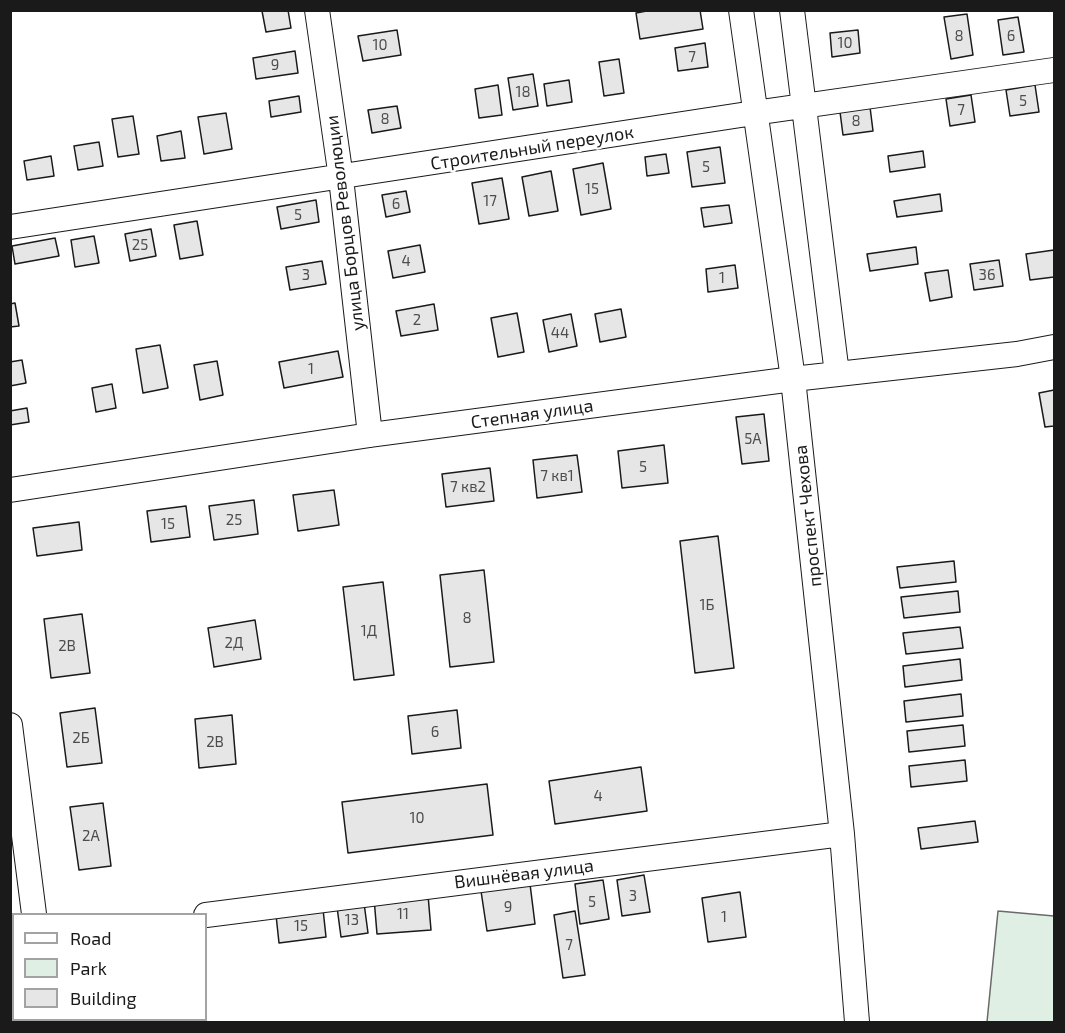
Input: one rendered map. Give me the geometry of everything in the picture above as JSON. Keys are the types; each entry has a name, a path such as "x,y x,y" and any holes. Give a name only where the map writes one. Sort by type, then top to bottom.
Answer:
{"street":[{"name":"улица Борцов Революции","path":"317,10 341,178 370,435"},
{"name":"проспект Чехова","path":"741,10 793,379 842,834 857,1023"},
{"path":"792,10 837,374"},
{"name":"Строительный переулок","path":"10,227 754,113 1054,70"},
{"name":"Степная улица","path":"10,490 370,435 793,379 1017,354 1054,347"},
{"path":"10,725 34,913"},
{"name":"Вишнёвая улица","path":"207,915 842,834"}],"green space":[{"path":"998,911 1054,916 1054,1022 987,1022"}],"building":[{"path":"288,10 291,28 266,32 262,11"},
{"path":"652,10 700,10 703,29 640,39 636,13"},
{"path":"967,14 973,55 951,59 944,17"},
{"path":"1018,17 1024,52 1003,55 998,20"},
{"path":"397,30 401,55 363,61 358,36"},
{"path":"858,30 860,53 832,57 830,33"},
{"path":"705,43 708,67 678,71 675,48"},
{"path":"295,51 298,73 256,79 253,58"},
{"path":"619,59 624,93 604,96 599,62"},
{"path":"533,74 538,106 513,110 508,78"},
{"path":"569,80 572,102 547,106 544,84"},
{"path":"498,85 502,115 479,118 475,89"},
{"path":"1035,85 1039,112 1010,116 1006,90"},
{"path":"971,95 975,122 950,126 946,99"},
{"path":"299,96 301,112 271,117 269,101"},
{"path":"397,106 401,128 372,133 368,110"},
{"path":"870,107 873,131 843,135 840,112"},
{"path":"226,113 232,149 204,154 198,117"},
{"path":"133,116 139,154 118,157 112,119"},
{"path":"181,131 185,158 161,161 157,136"},
{"path":"99,142 103,166 78,170 74,146"},
{"path":"720,147 725,183 692,187 687,152"},
{"path":"923,151 925,167 890,172 888,156"},
{"path":"666,154 669,173 647,176 645,157"},
{"path":"51,156 54,176 27,180 24,161"},
{"path":"603,163 611,209 581,215 573,169"},
{"path":"551,171 558,211 529,216 522,177"},
{"path":"502,178 509,219 479,224 472,183"},
{"path":"406,191 410,212 386,217 382,195"},
{"path":"940,194 942,211 897,217 894,201"},
{"path":"316,200 319,222 281,229 277,207"},
{"path":"729,205 732,223 704,227 701,208"},
{"path":"197,221 203,255 180,259 174,225"},
{"path":"151,229 156,256 130,261 125,234"},
{"path":"94,236 99,263 75,267 71,240"},
{"path":"55,238 59,256 15,264 12,246"},
{"path":"420,245 425,272 393,278 388,251"},
{"path":"916,247 918,264 870,271 867,254"},
{"path":"1054,250 1054,277 1030,280 1026,254"},
{"path":"999,260 1003,286 974,290 970,264"},
{"path":"322,261 326,284 290,290 286,267"},
{"path":"735,265 738,288 708,292 706,269"},
{"path":"948,270 952,297 930,301 925,273"},
{"path":"15,303 19,326 10,327 10,304"},
{"path":"434,304 438,330 401,336 396,311"},
{"path":"621,309 626,337 600,342 595,314"},
{"path":"517,313 524,352 498,357 491,318"},
{"path":"571,314 577,346 549,352 543,320"},
{"path":"160,345 168,388 143,393 136,349"},
{"path":"338,351 343,377 284,388 279,362"},
{"path":"22,360 26,383 10,386 10,362"},
{"path":"217,361 223,395 200,400 194,365"},
{"path":"112,384 116,408 96,412 92,388"},
{"path":"1054,390 1054,426 1045,427 1039,393"},
{"path":"27,408 29,422 10,425 10,411"},
{"path":"764,414 769,461 742,464 736,417"},
{"path":"664,445 668,483 622,488 618,451"},
{"path":"577,455 582,492 537,498 533,460"},
{"path":"490,468 494,501 446,507 442,474"},
{"path":"334,490 339,525 298,531 293,495"},
{"path":"254,500 258,534 214,540 209,506"},
{"path":"186,506 190,537 151,542 147,511"},
{"path":"79,522 82,550 37,556 33,528"},
{"path":"718,536 734,668 695,673 680,541"},
{"path":"954,561 956,582 900,588 897,567"},
{"path":"484,570 494,662 450,667 440,575"},
{"path":"383,582 394,675 354,680 343,587"},
{"path":"958,591 960,612 904,618 901,597"},
{"path":"82,614 90,673 51,678 44,619"},
{"path":"255,620 261,659 214,667 208,628"},
{"path":"960,627 963,648 906,654 903,633"},
{"path":"960,659 962,680 905,687 903,666"},
{"path":"961,694 963,716 906,722 904,701"},
{"path":"95,708 102,763 67,767 60,713"},
{"path":"457,710 461,748 412,754 408,716"},
{"path":"232,715 236,764 199,768 195,719"},
{"path":"963,725 965,746 909,752 907,731"},
{"path":"965,760 967,781 911,787 909,766"},
{"path":"641,767 647,811 555,824 549,781"},
{"path":"487,784 493,835 348,853 342,802"},
{"path":"103,803 111,866 79,870 70,807"},
{"path":"975,821 978,842 921,849 918,828"},
{"path":"644,875 650,912 622,916 617,880"},
{"path":"603,880 609,919 580,924 575,884"},
{"path":"530,884 535,924 487,931 481,891"},
{"path":"740,892 746,937 708,942 702,898"},
{"path":"428,895 431,930 377,934 374,898"},
{"path":"364,903 368,933 341,937 337,907"},
{"path":"323,909 326,937 279,943 276,915"},
{"path":"575,911 585,975 563,978 554,915"}],"power":[{"path":"150,1021 182,1022"}]}
